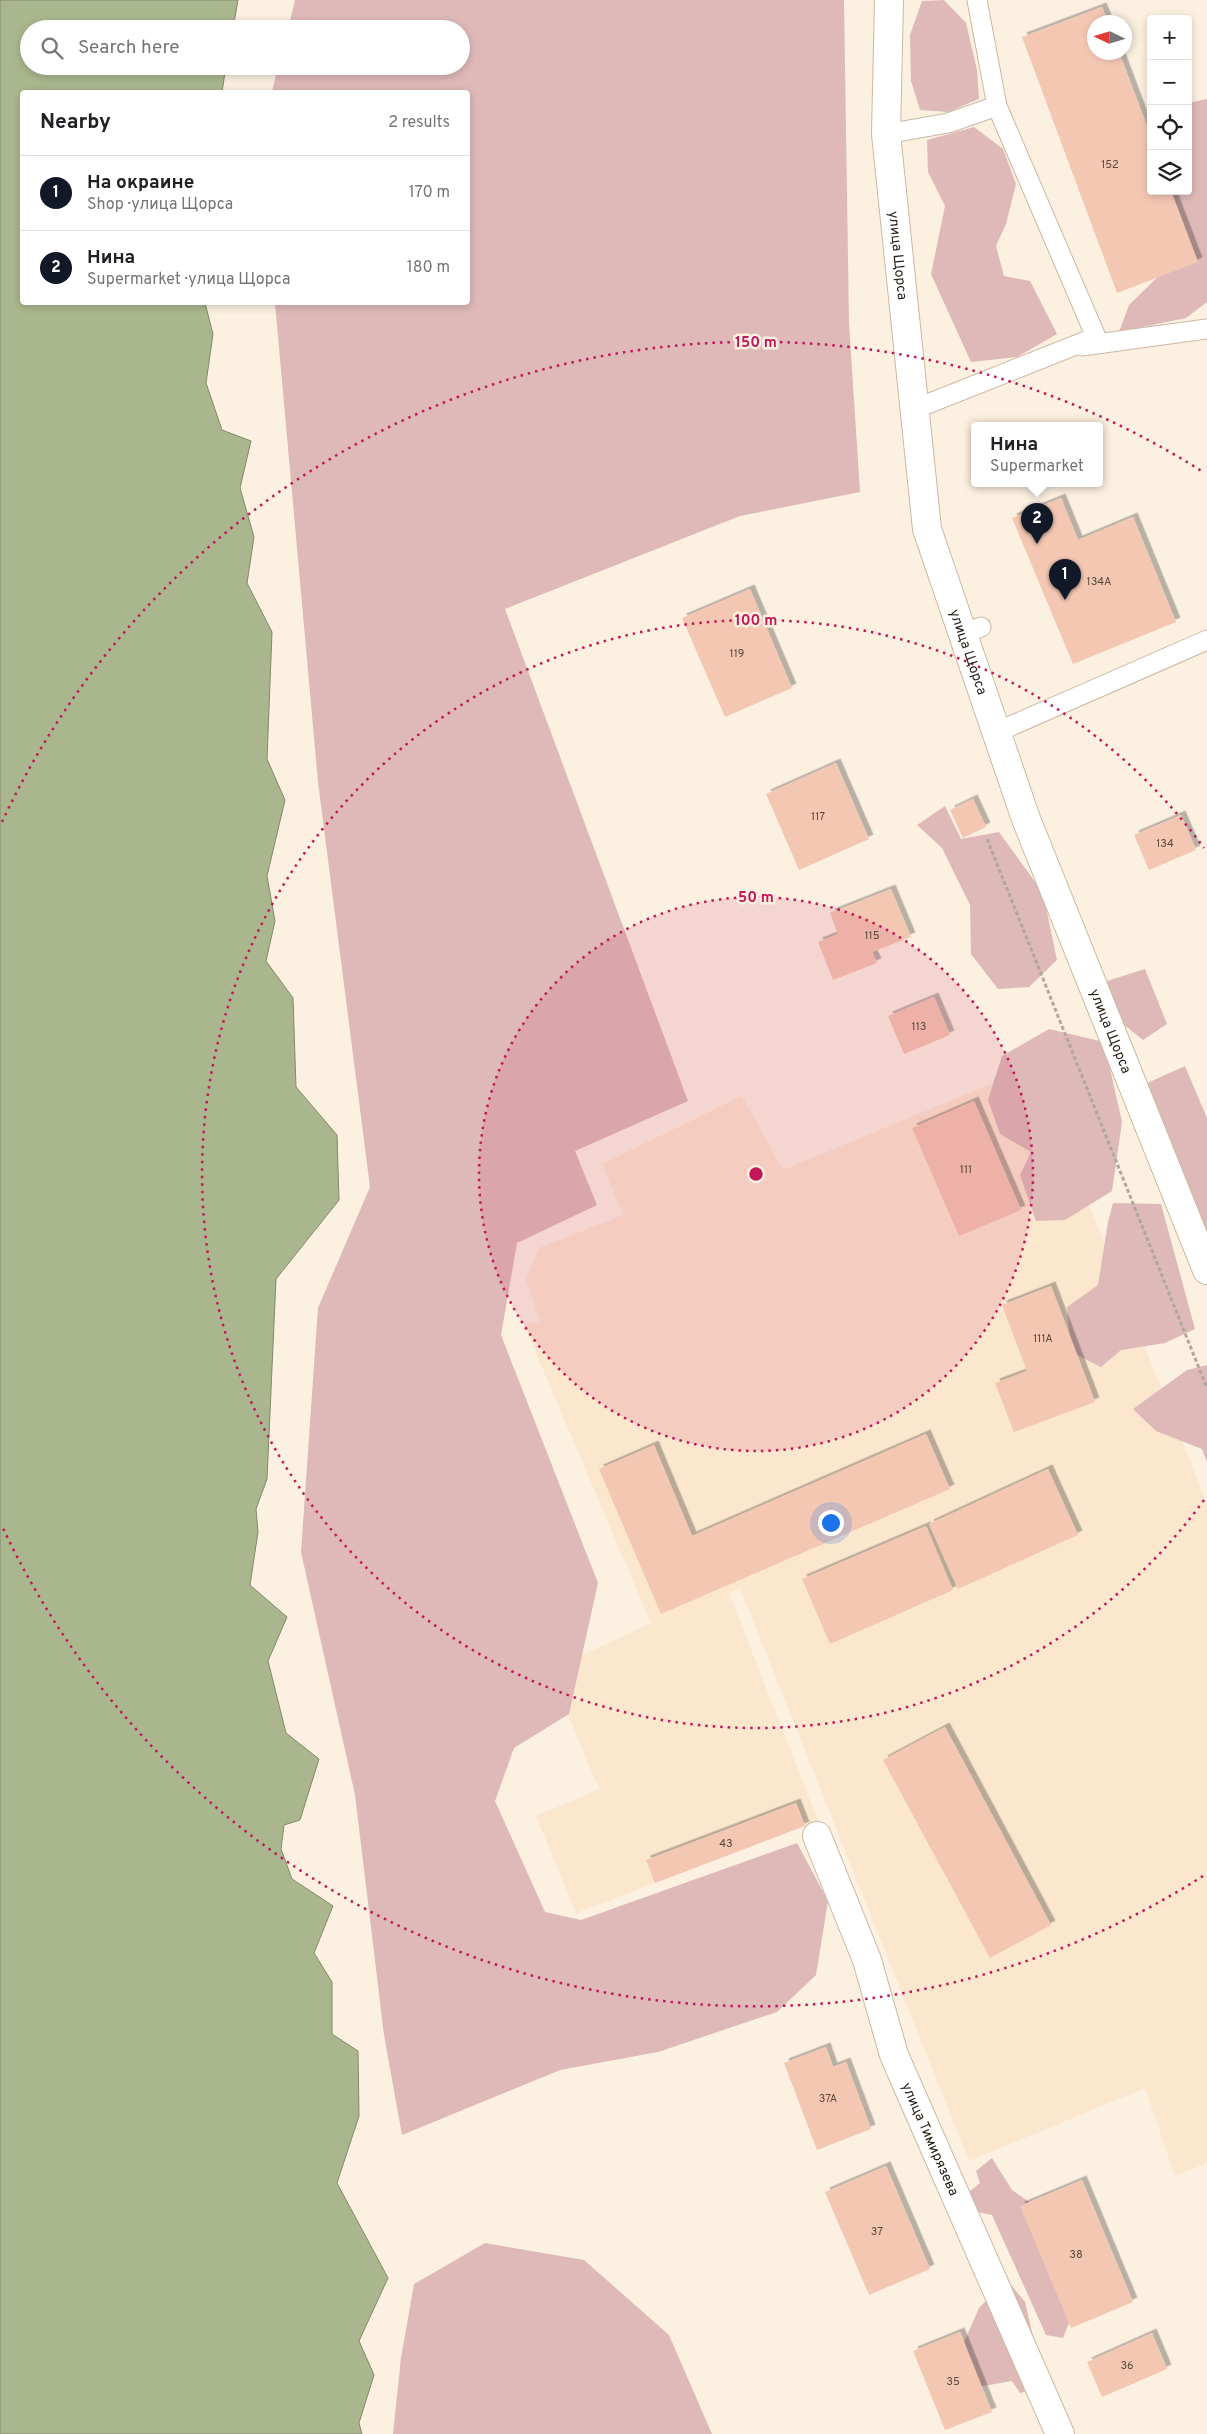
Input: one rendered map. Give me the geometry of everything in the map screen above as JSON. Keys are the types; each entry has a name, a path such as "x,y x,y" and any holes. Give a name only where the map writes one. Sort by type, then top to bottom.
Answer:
{"street":[{"name":"улица Щорса","path":"889,0 886,134 927,529 972,630 997,732 1026,820 1207,1270"},
{"name":"улица Тимирязева","path":"817,1836 867,1960 894,2055 1060,2434"}],"lane":[{"path":"915,409 1096,337 997,106 976,0"},
{"path":"886,134 948,123 997,106"},
{"path":"1068,348 1207,329"},
{"path":"997,732 1207,640"}],"path":[{"path":"987,840 1207,1388"}],"shaded area":[{"path":"0,0 238,0 235,20 20,20 20,75 225,75 222,90 20,90 20,305 206,305 213,334 206,383 222,430 251,441 240,488 254,537 247,583 272,632 267,759 285,800 267,876 275,921 266,961 293,998 296,1087 337,1135 339,1200 276,1279 267,1479 256,1509 258,1532 250,1585 287,1617 268,1661 286,1733 319,1759 300,1820 284,1825 281,1849 292,1879 333,1906 314,1953 332,1982 332,2034 358,2051 359,2116 337,2183 388,2278 359,2341 374,2375 359,2423 362,2434 0,2434"},
{"path":"295,0 844,0 849,323 860,492 740,516 505,609 688,1101 575,1151 597,1205 517,1243 501,1335 598,1583 569,1714 514,1748 495,1801 545,1912 581,1920 797,1843 828,1901 816,1975 777,2012 658,2052 560,2070 402,2135 384,2035 355,1795 301,1552 318,1308 370,1187 318,782 275,305 470,305 470,90 272,90 276,75 470,75 470,20 290,20"},
{"path":"944,0 966,23 977,70 979,99 948,112 920,110 911,81 910,35 922,1"},
{"path":"1207,99 1207,302 1186,318 1119,332 1129,305 1178,257 1153,195 1192,195 1192,102"},
{"path":"974,127 1003,149 1016,184 1006,224 996,246 1004,276 1030,281 1057,334 1017,357 971,362 931,274 945,206 928,172 927,140"},
{"path":"945,806 961,839 999,832 1043,893 1057,960 1029,987 998,989 971,954 970,905 942,848 917,825"},
{"path":"1145,969 1167,1024 1143,1040 1116,1018 1107,981"},
{"path":"1049,1029 1104,1042 1122,1122 1112,1191 1065,1220 1036,1221 1020,1175 1031,1152 1000,1134 988,1100 1002,1056"},
{"path":"1034,1066 1207,1504 1207,2163 1175,2176 1145,2088 969,2161 740,1588 729,1593 818,1821 576,1913 536,1816 599,1789 549,1671 651,1623 524,1325 540,1321 526,1280 539,1248 623,1215 602,1164 742,1096 783,1170"},
{"path":"1185,1066 1207,1118 1207,1246 1134,1089"},
{"path":"1113,1203 1161,1204 1195,1329 1165,1343 1121,1350 1101,1367 1071,1352 1067,1307 1098,1285"},
{"path":"1207,1365 1207,1462 1202,1449 1156,1431 1133,1409 1187,1370"},
{"path":"992,2158 1012,2190 1042,2211 1069,2323 1063,2338 1046,2335 992,2215 977,2212 968,2193 980,2183 976,2171"},
{"path":"485,2243 584,2260 669,2335 712,2434 393,2434 401,2358 414,2284"},
{"path":"1007,2280 1025,2302 1035,2345 1053,2384 1020,2393 1012,2381 978,2387 957,2358 979,2308"}],"building":[{"path":"1102,7 1105,15 1087,15 1087,60 1122,60 1147,126 1147,195 1173,195 1198,262 1117,293 1022,37"},
{"path":"1061,498 1078,540 1133,517 1176,622 1073,664 1012,518"},
{"path":"750,589 792,688 725,717 682,618"},
{"path":"836,763 869,839 799,870 766,794"},
{"path":"973,799 986,827 963,838 950,810"},
{"path":"1181,815 1196,850 1149,870 1134,835"},
{"path":"891,889 911,937 872,952 877,963 833,980 818,942 838,934 830,913"},
{"path":"934,997 950,1035 904,1054 888,1016"},
{"path":"974,1101 1021,1210 959,1236 912,1128"},
{"path":"1051,1286 1095,1402 1014,1432 995,1383 1027,1371 1002,1305"},
{"path":"926,1434 950,1489 661,1614 599,1469 654,1445 692,1536"},
{"path":"1048,1469 1078,1535 958,1589 929,1524"},
{"path":"926,1526 953,1590 830,1644 802,1579"},
{"path":"945,1727 1051,1925 990,1958 883,1760"},
{"path":"796,1803 805,1826 655,1883 646,1860"},
{"path":"826,2047 833,2067 846,2062 871,2129 817,2150 784,2063"},
{"path":"886,2166 930,2269 869,2295 825,2192"},
{"path":"1082,2180 1133,2302 1071,2328 1020,2206"},
{"path":"960,2332 992,2412 945,2430 913,2351"},
{"path":"1152,2333 1167,2369 1102,2397 1087,2362"}],"place":[{"name":"Нина","path":"1037,544"},
{"name":"На окраине","path":"1065,600"}]}
